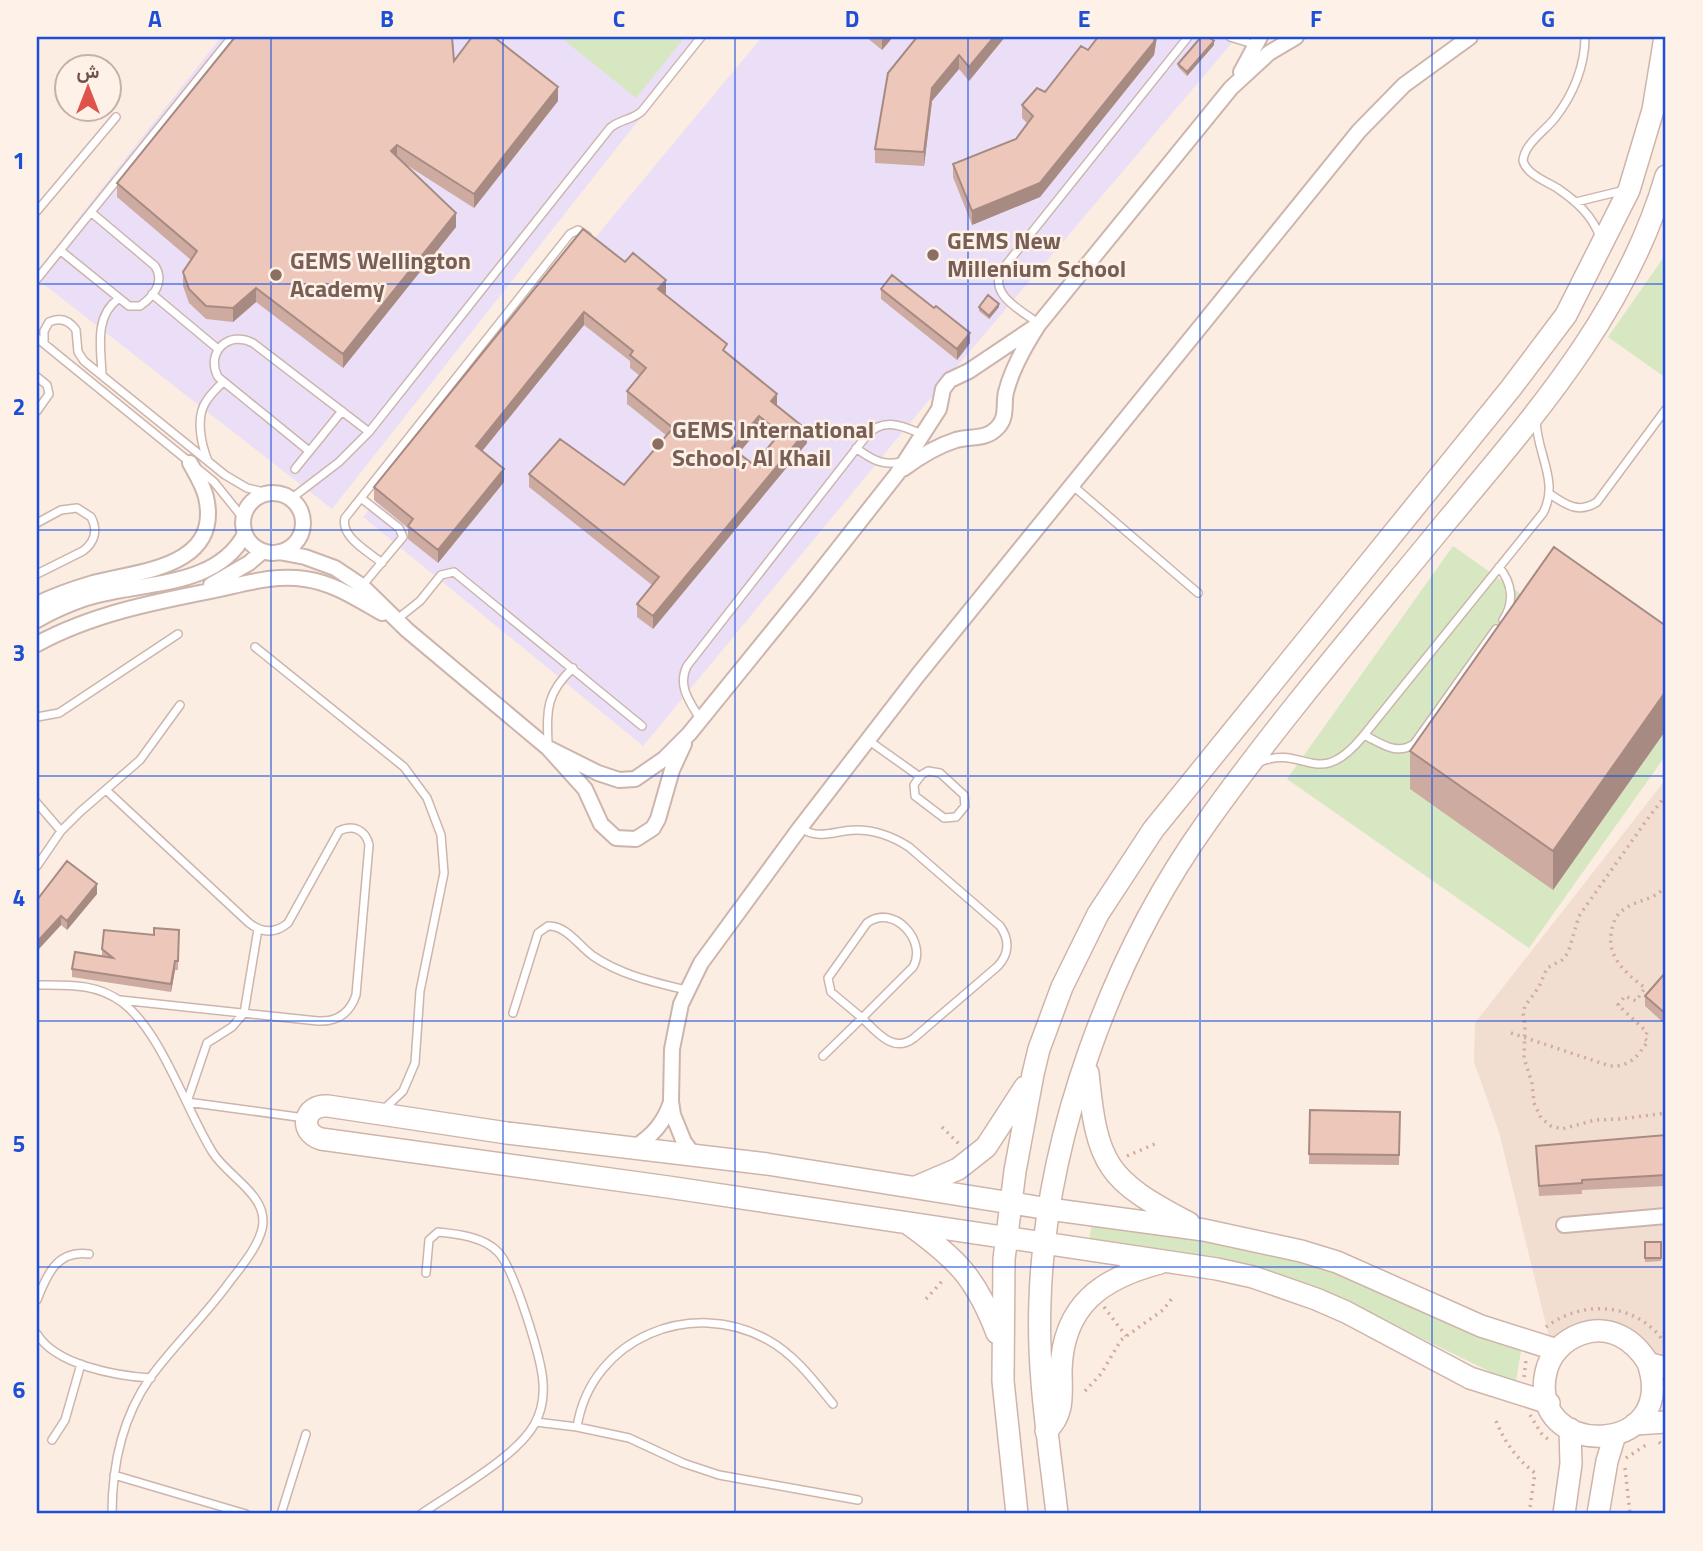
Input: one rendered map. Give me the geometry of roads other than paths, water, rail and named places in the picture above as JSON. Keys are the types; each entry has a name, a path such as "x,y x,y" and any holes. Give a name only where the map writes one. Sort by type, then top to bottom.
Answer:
{"street":[{"path":"901,467 935,448 958,440 988,435 997,428 1004,418 1007,407 1005,395 1017,365 1040,324 1231,88 1269,53 1296,37"},
{"path":"693,1154 677,1129 671,1101 674,1034 686,990 701,962 867,739 1373,115 1404,85 1470,37"},
{"path":"1231,88 1258,41"},
{"path":"1017,1514 1003,1381 1006,1238 1033,1074 1048,1024 1078,952 1103,905 1135,855 1174,802 1511,388 1566,315 1629,190 1653,110 1665,43"},
{"path":"1058,1514 1046,1431 1040,1342 1044,1244 1060,1150 1087,1061 1125,965 1149,917 1206,823 1352,636 1536,413 1594,333 1619,291 1646,233 1666,176"},
{"path":"548,748 598,773 627,781 650,770 689,734 805,592 901,467 939,409 943,389 950,380 969,371 1040,324"},
{"path":"37,604 93,583 164,567 178,562 190,552 202,534 208,513 206,498 191,463"},
{"path":"279,552 295,545 303,530 303,513 292,498 276,492 251,502 243,518 245,534 252,545 263,551 305,557 335,568 362,586 396,621 548,748 585,789 607,832 626,840 636,839 653,828 658,819 671,770 689,734"},
{"path":"37,620 74,602 99,594 201,573 227,558 238,547 245,534"},
{"path":"187,596 238,571 263,551"},
{"path":"37,644 90,620 260,580 283,578 326,583 396,621"},
{"path":"1087,1061 1094,1128 1110,1165 1121,1180 1145,1200 1203,1230"},
{"path":"914,1188 958,1169 986,1147 1033,1074"},
{"path":"635,1147 658,1128 671,1101"},
{"path":"1549,1403 1470,1378 1346,1312 1254,1277 1169,1260 321,1139 311,1134 306,1119 312,1109 322,1105 507,1133 693,1154 1203,1230 1301,1251 1337,1262 1481,1326 1557,1350"},
{"path":"1564,1225 1666,1216"},
{"path":"908,1223 958,1265 974,1284 1003,1348"},
{"path":"1046,1431 1061,1408 1061,1367 1067,1334 1079,1312 1094,1293 1118,1276 1169,1260"},
{"path":"1606,1331 1619,1335 1631,1341 1657,1366 1652,1373 1652,1396 1642,1416 1635,1424 1615,1435 1590,1437 1570,1429 1559,1420 1549,1403 1545,1381 1551,1359 1567,1341 1579,1334 1606,1331"},
{"path":"1635,1424 1666,1422"},
{"path":"1564,1514 1571,1455 1570,1429"},
{"path":"1598,1514 1605,1469 1615,1435"}],"lane":[{"path":"37,279 232,37"},
{"path":"292,498 339,462 369,432 611,128 642,111 701,37"},
{"path":"1040,324 1002,295 998,283 1001,271 1188,37"},
{"path":"1230,37 1258,41"},
{"path":"1586,37 1582,63 1571,92 1555,119 1525,152 1522,161 1527,169 1576,202 1591,218 1601,245"},
{"path":"37,211 112,122"},
{"path":"1576,202 1629,190"},
{"path":"61,251 124,304 135,307 145,302 152,294 160,276 155,266 92,213"},
{"path":"382,564 347,535 343,527 345,518 570,234 578,230 590,239"},
{"path":"152,294 218,349"},
{"path":"102,374 101,326 108,308 118,299"},
{"path":"44,343 44,331 49,322 61,319 67,321 76,330 76,347 80,357 209,464 236,483 268,493"},
{"path":"37,338 191,463 225,493 243,518"},
{"path":"309,451 222,383 213,363 218,349 230,340 246,339 369,432"},
{"path":"37,377 47,385 49,394 37,411"},
{"path":"209,464 202,440 202,414 205,402 222,383"},
{"path":"1550,494 1564,504 1577,508 1597,502 1666,409"},
{"path":"295,469 342,411"},
{"path":"1249,766 1276,757 1308,764 1330,763 1348,754 1364,735 1543,513 1550,494 1549,474 1538,441 1536,413"},
{"path":"701,720 684,689 683,677 687,666 872,430 884,424 899,425 922,434"},
{"path":"856,448 876,461 901,467"},
{"path":"1072,485 1198,593"},
{"path":"361,498 402,530 402,540 362,586"},
{"path":"37,523 61,510 77,508 91,517 95,531 93,540 83,551 37,574"},
{"path":"1364,735 1396,750 1408,747 1418,738 1507,614 1510,604 1509,584 1499,567"},
{"path":"396,621 420,601 441,575 454,572 642,726"},
{"path":"37,717 59,713 178,634"},
{"path":"255,647 404,767 427,798 441,835 444,873 421,991 415,1063 403,1091 378,1113"},
{"path":"548,748 547,709 550,698 558,684 573,668"},
{"path":"37,866 61,831 139,760 180,705"},
{"path":"867,739 919,777"},
{"path":"928,771 936,771 962,792 966,802 959,815 952,819 944,818 915,796 913,788 919,777 928,771"},
{"path":"106,790 258,929 271,931 288,923 339,831 350,827 361,831 369,845 356,995 348,1010 334,1020 120,1000"},
{"path":"37,803 61,831"},
{"path":"800,828 813,835 871,831 897,839 1000,926 1007,939 1006,954 998,966 909,1042 891,1043 862,1018 831,992 828,978 867,923 880,916 887,916 899,922 918,948 917,961 862,1018 823,1056"},
{"path":"513,1013 538,933 548,926 561,928 590,954 619,971 686,990"},
{"path":"187,1102 207,1044 232,1027 244,1013 258,929"},
{"path":"37,985 86,986 98,989 131,1009 149,1032 220,1163 255,1197 263,1219 262,1230 240,1268 213,1305 150,1378 133,1408 114,1475 113,1514"},
{"path":"187,1102 306,1119"},
{"path":"421,1514 515,1449 536,1423 543,1396 542,1369 510,1271 500,1254 484,1242 438,1232 429,1240 426,1273"},
{"path":"37,1300 53,1265 73,1254 89,1254"},
{"path":"577,1427 588,1389 612,1359 627,1347 660,1330 698,1323 735,1327 770,1341 799,1364 833,1404"},
{"path":"37,1334 50,1350 80,1364 115,1374 150,1378"},
{"path":"52,1440 65,1420 80,1364"},
{"path":"536,1423 577,1427 629,1438 701,1470 858,1500"},
{"path":"281,1514 306,1434"},
{"path":"114,1475 246,1514"}],"place":[{"name":"GEMS New Millenium School","path":"933,255"},
{"name":"GEMS Wellington Academy","path":"276,275"},
{"name":"GEMS International School, Al Khail","path":"658,444"}]}
